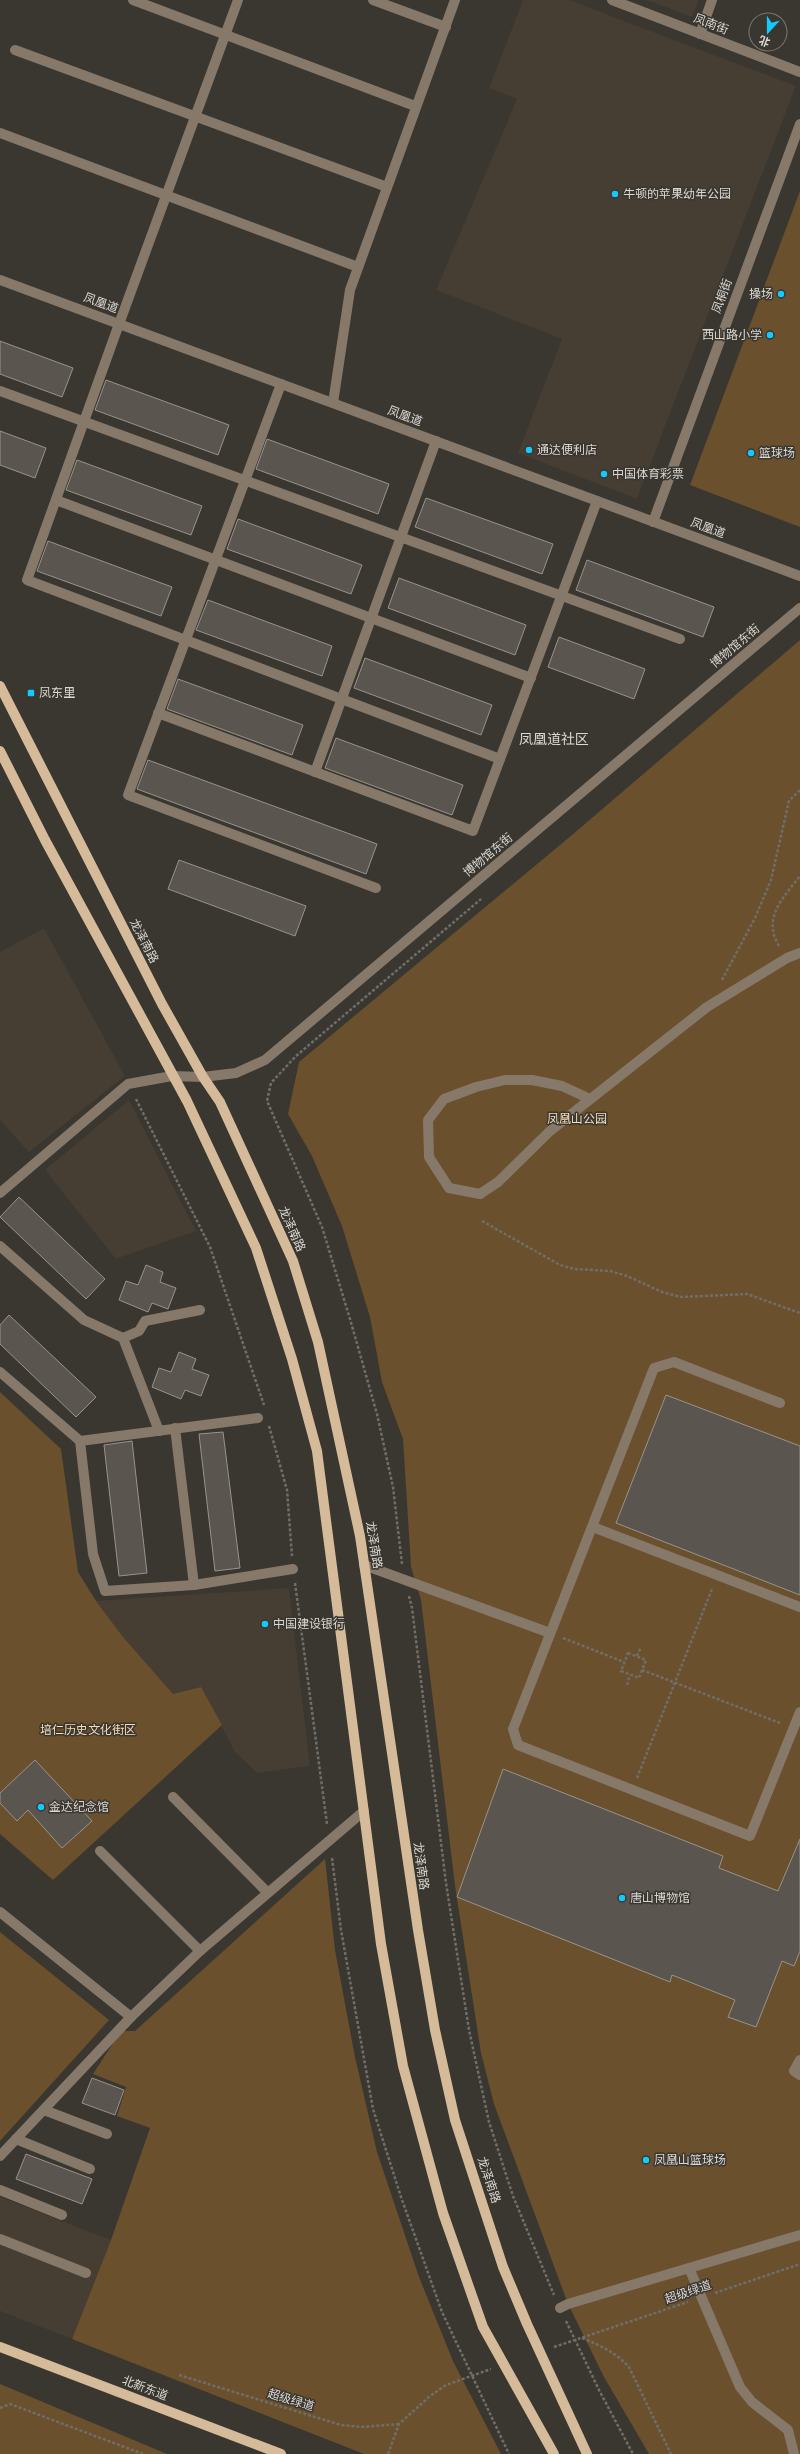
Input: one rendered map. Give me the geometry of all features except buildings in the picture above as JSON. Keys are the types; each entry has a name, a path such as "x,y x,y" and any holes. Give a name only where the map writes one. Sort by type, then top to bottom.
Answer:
{"main road":[{"name":"龙泽南路","path":"0,686 162,1004 203,1077 220,1102 293,1261 318,1342 334,1410 364,1565 434,2030 455,2120 503,2267 526,2324 587,2454"},
{"path":"0,751 45,840 172,1076 187,1101 256,1248 292,1359 317,1451 381,1944 403,2066 443,2213 483,2327 554,2454"},
{"name":"北新东道","path":"0,2347 281,2454"}],"street":[{"path":"133,0 415,106"},
{"path":"238,0 27,580 500,759"},
{"path":"373,0 446,27"},
{"path":"333,403 350,290 415,106 455,0"},
{"name":"凤南街","path":"612,0 800,72"},
{"path":"700,34 712,0"},
{"path":"14,50 387,187"},
{"name":"凤桐街","path":"653,522 800,124"},
{"path":"0,133 167,194 358,267"},
{"name":"凤凰道","path":"0,280 800,576"},
{"path":"281,384 128,795 376,888"},
{"path":"0,391 680,639"},
{"path":"315,772 436,441"},
{"path":"56,500 530,678"},
{"path":"158,713 473,831 597,501"},
{"name":"博物馆东街","path":"0,1193 128,1084 172,1076 203,1077 236,1073 265,1060 800,608"},
{"path":"590,1099 562,1086 532,1080 505,1080 476,1087 444,1099 428,1120 429,1157 449,1188 480,1194 498,1182 550,1131 707,1007 787,958 800,954"},
{"path":"0,1246 84,1320 123,1338 159,1431"},
{"path":"123,1338 139,1331 145,1321 200,1310"},
{"path":"780,1402 674,1362 654,1368 513,1729 518,1745 750,1836 800,1712"},
{"path":"0,1372 80,1441 93,1554 105,1591 194,1585 293,1569"},
{"path":"80,1441 175,1428 263,1420"},
{"path":"175,1428 194,1585"},
{"path":"593,1527 800,1607"},
{"path":"364,1565 550,1633"},
{"path":"173,1796 267,1892"},
{"path":"0,2156 131,2017 200,1951 267,1892 364,1811"},
{"path":"100,1851 200,1951"},
{"path":"0,1912 131,2017"},
{"path":"800,2060 794,2071 800,2075"},
{"path":"44,2110 107,2134"},
{"path":"16,2139 90,2169"},
{"path":"0,2190 62,2215"},
{"path":"560,2308 568,2304 800,2235"},
{"path":"0,2239 86,2273"},
{"path":"689,2268 740,2387 752,2402 788,2430 794,2454"}],"path":[{"path":"707,1007 755,918 771,880 789,801 800,790"},
{"path":"787,958 773,935 773,919 780,900 800,876"},
{"path":"484,896 296,1056 271,1083 267,1101 322,1226 377,1414 393,1486 404,1579 412,1608 446,1883 469,2030 490,2122 511,2189 560,2308 598,2390 634,2454"},
{"path":"136,1099 210,1247 264,1406"},
{"path":"482,1221 560,1265 575,1269 610,1272 627,1276 662,1292 681,1297 747,1294 800,1313"},
{"path":"263,1420 287,1490 293,1569 341,1930 373,2109 401,2197 442,2312 509,2454"},
{"path":"633,1789 673,1682 717,1575"},
{"path":"550,1633 624,1662"},
{"path":"637,1656 641,1647"},
{"path":"628,1653 646,1660 639,1678 621,1671 624,1662 628,1653"},
{"path":"642,1670 794,1728"},
{"path":"626,1685 630,1675"},
{"name":"超级绿道","path":"710,2295 800,2264"},
{"name":"超级绿道","path":"552,2348 695,2300"},
{"path":"582,2338 605,2347 619,2356 629,2367 671,2454"},
{"path":"388,2454 399,2424 430,2396 446,2385 499,2366"},
{"name":"超级绿道","path":"179,2375 341,2425 362,2427 399,2424"},
{"path":"0,2408 10,2404 40,2417 143,2454"}],"shaded area":[{"name":"牛顿的苹果幼年公园","path":"523,0 569,0 796,86 637,499 518,453 562,339 436,290 517,99 489,88"},
{"path":"647,0 699,0 692,17"},
{"path":"44,928 125,1076 29,1152 0,1120 0,952"},
{"path":"129,1100 196,1231 116,1259 45,1170"},
{"path":"289,1588 310,1766 257,1773 235,1752 201,1687 173,1695 123,1637 96,1601"},
{"path":"0,2197 111,2240 72,2339 0,2311"}],"green space":[{"name":"西山路小学","path":"800,191 800,527 690,485"},
{"name":"凤凰山公园","path":"800,640 800,2454 649,2454 604,2377 568,2304 494,2104 481,2053 455,1886 421,1600 411,1567 403,1439 382,1382 370,1317 342,1226 312,1156 288,1114 299,1062 572,835"},
{"name":"培仁历史文化街区","path":"0,1392 61,1449 78,1572 96,1601 123,1637 173,1694 201,1687 222,1725 53,1880 0,1834"},
{"path":"325,1859 335,1950 355,2057 377,2152 419,2277 453,2361 501,2454 364,2454 72,2339 111,2240 150,2128 117,2116 126,2087 93,2074 121,2031 135,2031"},
{"path":"0,1932 109,2020 0,2141"},
{"path":"0,2384 167,2454 0,2454"}],"place":[{"name":"牛顿的苹果幼年公园","path":"615,194"},
{"name":"操场","path":"781,294"},
{"name":"西山路小学","path":"770,335"},
{"name":"通达便利店","path":"529,450"},
{"name":"篮球场","path":"751,453"},
{"name":"中国体育彩票","path":"604,474"},
{"name":"凤东里","path":"31,693"},
{"name":"中国建设银行","path":"265,1624"},
{"name":"金达纪念馆","path":"41,1807"},
{"name":"唐山博物馆","path":"622,1898"},
{"name":"凤凰山篮球场","path":"646,2160"}],"district":[{"name":"凤凰道社区","path":"554,739"}]}
